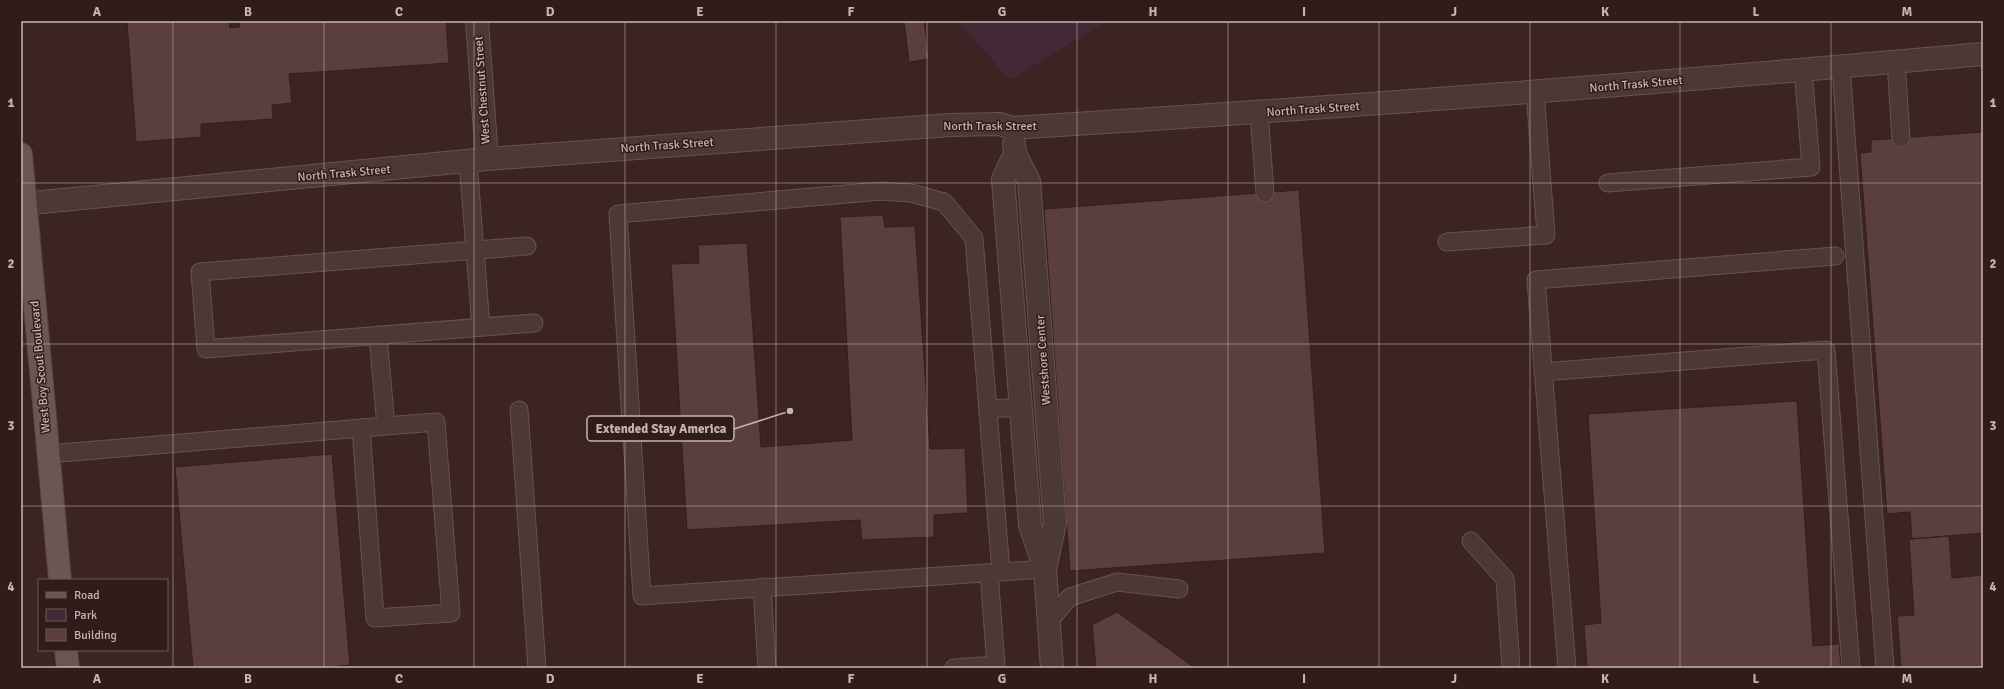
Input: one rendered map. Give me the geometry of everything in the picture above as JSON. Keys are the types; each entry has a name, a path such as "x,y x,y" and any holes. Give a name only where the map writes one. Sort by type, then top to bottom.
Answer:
{"main road":[{"name":"West Boy Scout Boulevard","path":"21,154 24,204 60,579"},
{"path":"66,651 68,668"}],"street":[{"name":"West Chestnut Street","path":"477,21 478,160"},
{"name":"North Trask Street","path":"24,204 478,160 950,125 1000,124 1012,128 1259,112 1535,92 1983,54"},
{"name":"Westshore Center","path":"1012,128 1015,154 1029,181 1055,524 1045,569"},
{"name":"Westshore Center","path":"1015,154 1003,180 1030,525 1045,569 1052,668"},
{"path":"1021,407 1046,405"}],"lane":[{"path":"1896,62 1901,138"},
{"path":"1841,67 1885,668"},
{"path":"1608,183 1811,167 1803,69"},
{"path":"1448,242 1546,235 1535,92"},
{"path":"1259,112 1265,193"},
{"path":"478,160 475,250 481,327"},
{"path":"954,668 996,665 995,572 988,409 974,238 944,202 911,193 881,191 618,214 642,596 762,587 995,572 1045,569"},
{"path":"528,246 200,272 206,349 534,323"},
{"path":"1567,668 1536,280 1834,256"},
{"path":"378,336 386,426"},
{"path":"1543,372 1826,350 1851,668"},
{"path":"988,409 1021,407"},
{"path":"519,410 537,668"},
{"path":"48,454 361,428 436,422 451,613 375,618 361,428"},
{"path":"1470,541 1505,579 1511,668"},
{"path":"1049,621 1070,597 1117,582 1179,589"},
{"path":"762,587 767,668"}],"green space":[{"path":"958,21 1107,21 1010,80"}],"building":[{"path":"127,21 229,21 230,28 240,27 239,21 446,21 449,63 289,74 292,103 272,105 273,119 201,124 201,137 136,142"},
{"path":"904,21 924,21 929,59 909,62"},
{"path":"1983,132 1983,533 1912,539 1910,512 1887,514 1860,153 1871,152 1871,140"},
{"path":"1299,190 1325,553 1070,571 1044,209"},
{"path":"883,215 885,227 915,226 930,449 965,448 968,513 934,515 934,537 862,540 860,520 687,530 671,264 699,263 698,245 747,243 761,447 852,440 840,217"},
{"path":"1797,401 1813,646 1839,644 1841,667 1587,668 1584,625 1601,623 1588,414"},
{"path":"332,454 350,665 320,668 193,668 175,467"},
{"path":"1949,536 1952,578 1983,575 1983,668 1901,668 1897,616 1914,615 1909,539"},
{"path":"1117,612 1195,668 1096,668 1092,625"}],"place":[{"name":"Extended Stay America","path":"790,411"}]}
